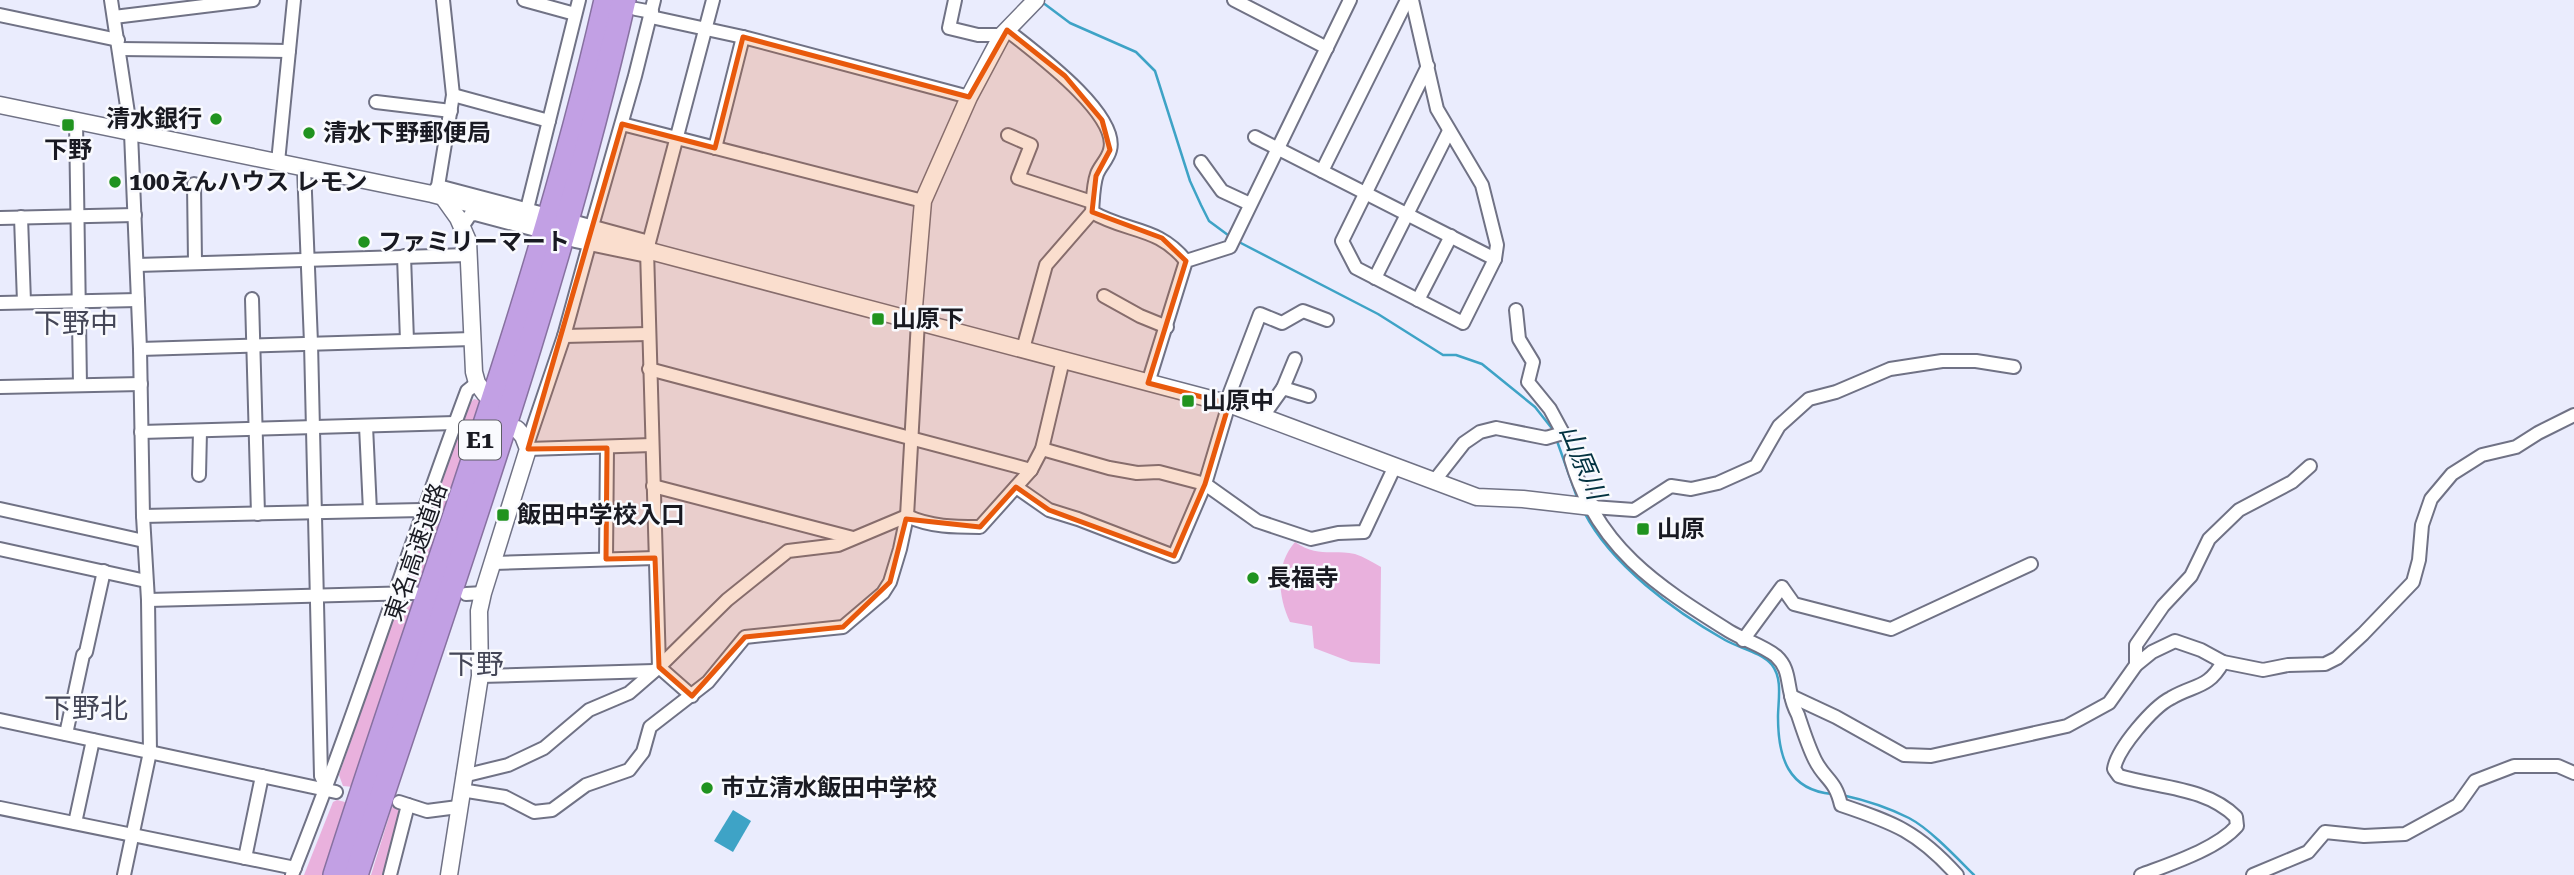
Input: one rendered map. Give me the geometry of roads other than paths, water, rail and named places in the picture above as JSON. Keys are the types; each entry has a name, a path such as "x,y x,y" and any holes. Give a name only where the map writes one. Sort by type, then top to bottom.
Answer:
{"highway":[{"name":"東名高速道路","path":"335,875 453,524 554,208 606,0"},
{"name":"東名高速道路","path":"357,875 517,384 630,4"}],"street":[{"path":"111,0 131,133 148,600 149,752 124,875"},
{"path":"114,18 253,0"},
{"path":"278,162 294,0"},
{"path":"0,808 245,858 294,872 331,790 422,510 467,391 481,389 474,372 468,240 462,226 438,192 453,95 443,0"},
{"path":"524,0 575,14"},
{"path":"535,218 549,121 579,0"},
{"path":"656,669 648,249 713,0"},
{"path":"955,0 948,28 978,35 1004,32 1065,76 1102,120 1110,137 1110,150 1096,176 1092,207 1046,265 1023,349"},
{"path":"1234,0 1326,48"},
{"path":"1410,0 1428,66 1437,109 1482,184 1497,245 1495,259 1463,323 1356,268 1342,241 1428,66"},
{"path":"1322,171 1410,0"},
{"path":"462,783 505,797 534,812 552,810 586,785 629,770 643,752 650,727 708,682 745,637 843,627 883,593 890,582 907,516 923,201 969,97 1004,32 1033,1"},
{"path":"1186,261 1230,247 1346,1"},
{"path":"630,4 706,29 969,97"},
{"path":"581,231 622,124 652,10"},
{"path":"0,15 118,44 289,51"},
{"path":"715,148 743,37"},
{"path":"453,95 549,121"},
{"path":"376,102 451,111"},
{"path":"0,105 304,168 438,192 535,218"},
{"path":"76,120 80,385"},
{"path":"622,124 923,201"},
{"path":"1375,278 1449,131"},
{"path":"1008,135 1031,145 1018,178 1092,207 1106,220 1162,238 1174,246 1186,261"},
{"path":"1255,137 1495,259"},
{"path":"1201,162 1222,191 1250,204"},
{"path":"304,168 311,343 321,776 331,790"},
{"path":"194,184 194,262"},
{"path":"462,226 470,215 475,214 535,218"},
{"path":"0,218 135,215"},
{"path":"21,217 24,302"},
{"path":"449,875 480,676 479,611 527,447 564,336 589,245 581,231"},
{"path":"581,231 1228,404 1477,497 1634,510 1671,486 1691,489 1718,483 1756,466 1779,426 1809,399 1836,392 1890,369 1942,361 1976,360 2014,367"},
{"path":"1418,300 1451,236"},
{"path":"589,245 648,249"},
{"path":"137,265 468,255"},
{"path":"404,256 407,341"},
{"path":"1148,383 1186,261"},
{"path":"1104,296 1167,327"},
{"path":"252,299 258,514"},
{"path":"0,303 138,300"},
{"path":"1435,480 1464,443 1480,432 1496,428 1546,438 1563,433 1550,409 1528,382 1533,362 1519,339 1516,310"},
{"path":"1016,487 1049,510 1174,556 1205,484 1228,404 1260,314 1282,323 1303,311 1327,320"},
{"path":"564,336 648,334"},
{"path":"140,349 472,340"},
{"path":"1263,416 1283,388 1295,359"},
{"path":"462,783 544,748 589,710 629,693 727,600 788,551 838,545 907,516 945,527 980,527 1031,470 1042,449 1063,360"},
{"path":"649,369 1031,470"},
{"path":"0,387 141,384"},
{"path":"1283,388 1309,396"},
{"path":"1791,696 1836,717 1904,755 1931,756 2067,726 2109,703 2136,665 2152,652 2175,641 2201,650 2223,662 2263,670 2288,665 2325,664 2363,634 2413,582 2419,560 2422,525 2431,499 2452,474 2482,455 2516,447 2574,415"},
{"path":"141,432 455,423"},
{"path":"366,426 370,511"},
{"path":"517,429 527,447"},
{"path":"200,431 200,475"},
{"path":"527,447 652,445"},
{"path":"606,559 607,447"},
{"path":"1042,449 1109,468 1137,473 1160,472 1205,484 1256,521 1311,539 1338,533 1364,532 1395,466"},
{"path":"1571,459 1577,482 1600,522 1640,570 1743,640 1775,655 1787,668 1791,696 1815,762 1838,788 1841,805 1906,830 1931,848 1957,875"},
{"path":"2136,665 2136,645 2163,606 2192,576 2209,539 2239,510 2292,482 2310,466"},
{"path":"653,486 853,538"},
{"path":"0,509 144,541"},
{"path":"143,516 422,510"},
{"path":"0,549 146,580"},
{"path":"494,563 655,558"},
{"path":"1743,640 1782,587 1794,604 1891,629 2031,564"},
{"path":"66,734 104,571"},
{"path":"148,600 415,593"},
{"path":"466,594 483,593"},
{"path":"2141,875 2215,843 2237,826 2236,817 2216,800 2197,793 2119,776 2114,769 2122,749 2160,705 2214,679 2223,662"},
{"path":"480,676 656,669 692,696"},
{"path":"0,720 331,790"},
{"path":"75,823 93,740"},
{"path":"2253,875 2308,852 2325,832 2364,836 2404,834 2458,805 2475,781 2514,766 2558,766 2574,773"},
{"path":"245,858 262,776"},
{"path":"390,875 403,804 427,811 458,807"}],"water":[{"path":"733,810 751,821 733,852 714,841"}],"waterway":[{"name":"山原川","path":"1042,2 1070,23 1136,52 1155,71 1190,181 1201,205 1209,221 1232,238"},
{"name":"山原川","path":"1237,241 1378,314 1443,355 1456,355 1482,364 1535,407 1554,431"},
{"name":"山原川","path":"1557,441 1578,500"},
{"name":"山原川","path":"1584,512 1610,550 1665,601 1705,628 1762,657 1772,665 1779,683 1780,745 1788,769 1805,786 1832,794"},
{"name":"山原川","path":"1842,795 1884,807 1917,823 1974,875"}],"place":[{"name":"清水銀行","path":"216,119"},
{"name":"下野","path":"68,125"},
{"name":"清水下野郵便局","path":"309,133"},
{"name":"100えんハウス レモン","path":"115,182"},
{"name":"ファミリーマート","path":"364,242"},
{"name":"山原下","path":"878,319"},
{"name":"山原中","path":"1188,401"},
{"name":"飯田中学校入口","path":"503,515"},
{"name":"山原","path":"1643,529"},
{"name":"長福寺","path":"1253,578"},
{"name":"市立清水飯田中学校","path":"707,788"}],"district":[{"name":"下野中","path":"76,323"},
{"name":"下野","path":"476,664"},
{"name":"下野北","path":"86,708"}]}
